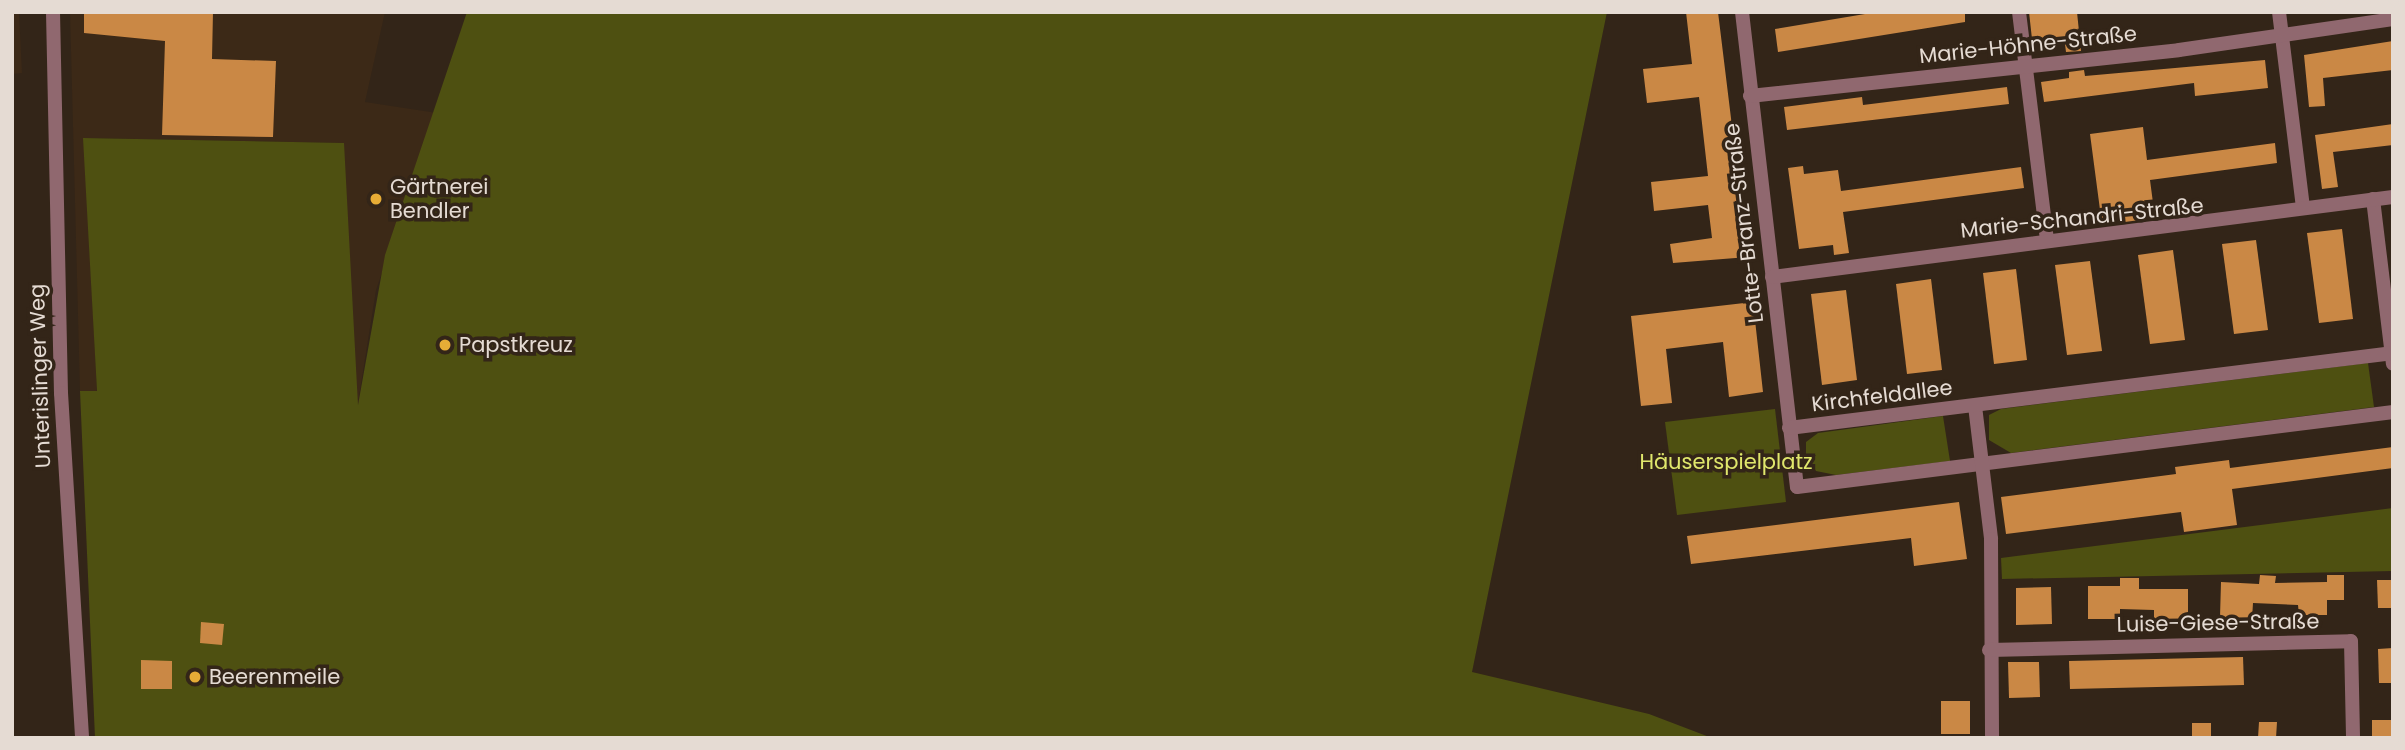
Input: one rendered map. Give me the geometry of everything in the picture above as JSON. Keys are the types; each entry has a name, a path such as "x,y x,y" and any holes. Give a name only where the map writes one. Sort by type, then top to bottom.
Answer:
{"street":[{"name":"Unterislinger Weg","path":"53,12 61,393 82,738"},
{"name":"Lotte-Branz-Straße","path":"1742,12 1789,428"},
{"path":"2019,12 2047,240"},
{"path":"2279,12 2303,208"},
{"name":"Marie-Höhne-Straße","path":"1750,96 2393,19"},
{"name":"Marie-Schandri-Straße","path":"1772,277 2047,240 2048,245 2393,197"},
{"path":"2373,199 2392,357"},
{"name":"Kirchfeldallee","path":"2392,357 1789,428 1797,487 2393,412"},
{"name":"Kirchfeldallee","path":"1975,406 1983,465"},
{"path":"1983,465 1991,539 1989,650 1992,738"},
{"name":"Luise-Giese-Straße","path":"1989,650 2351,641 2353,738"}],"shaded area":[{"path":"12,12 19,12 22,73 12,74"},
{"name":"Gärtnerei Bendler","path":"70,12 385,12 365,102 437,113 376,290 357,409 343,143 84,138 97,392 80,391"}],"green space":[{"path":"467,12 1607,12 1472,672 1649,714 1712,738 95,738 80,391 97,391 83,138 344,143 358,405 385,255"},
{"path":"2368,363 2374,407 2011,453 1989,440 1989,415 2001,409"},
{"name":"Häuserspielplatz","path":"1775,409 1786,502 1677,515 1665,422"},
{"path":"1943,416 1950,461 1836,475 1816,471 1806,457 1806,442 1818,433"},
{"path":"2393,508 2393,571 2002,579 2001,558"}],"building":[{"path":"84,12 213,12 212,59 276,61 273,137 162,135 165,41 84,33"},
{"path":"1686,12 1718,12 1748,257 1673,263 1670,244 1712,238 1708,205 1654,211 1651,182 1708,176 1699,97 1647,103 1643,69 1692,64"},
{"path":"1877,12 1965,12 1965,22 1778,52 1775,29"},
{"path":"2029,12 2077,12 2081,51 2066,52 2065,44 2033,48"},
{"path":"2393,41 2393,70 2323,78 2325,106 2309,107 2304,55"},
{"path":"2265,60 2268,88 2195,96 2194,83 2044,102 2041,82 2069,78 2069,72 2084,70 2085,76"},
{"path":"2007,87 2009,104 1787,130 1784,107 1862,97 1863,105"},
{"path":"2393,124 2393,145 2333,152 2338,187 2322,189 2315,135"},
{"path":"2143,127 2147,160 2275,143 2277,163 2150,180 2155,218 2102,225 2090,134"},
{"path":"1803,166 1804,174 1838,170 1841,191 2021,167 2024,188 1843,212 1849,253 1834,255 1833,245 1799,249 1788,168"},
{"path":"2342,229 2353,319 2319,323 2307,233"},
{"path":"2256,240 2268,330 2234,334 2222,244"},
{"path":"2173,250 2185,340 2150,344 2138,255"},
{"path":"2090,261 2102,351 2067,355 2055,265"},
{"path":"2016,269 2027,360 1994,364 1983,273"},
{"path":"1931,279 1942,370 1907,374 1896,284"},
{"path":"1846,290 1857,380 1822,385 1811,294"},
{"path":"1753,302 1763,392 1729,397 1723,342 1666,349 1672,403 1641,406 1631,316"},
{"path":"2393,447 2393,468 2232,489 2237,525 2184,532 2181,512 2006,534 2001,497 2176,474 2175,467 2229,460 2230,468"},
{"path":"1959,502 1967,559 1914,566 1911,538 1691,564 1687,536"},
{"path":"2260,575 2276,576 2275,583 2327,582 2327,575 2344,575 2344,600 2327,600 2327,615 2299,615 2298,605 2253,603 2252,619 2220,617 2221,582 2259,584"},
{"path":"2120,578 2139,578 2139,589 2188,589 2188,620 2154,620 2154,610 2120,609 2120,619 2088,619 2088,586 2120,586"},
{"path":"2377,580 2393,580 2393,608 2378,608"},
{"path":"2051,587 2052,624 2016,625 2016,588"},
{"path":"201,622 224,624 222,645 200,643"},
{"path":"2393,648 2393,683 2379,683 2378,649"},
{"path":"2243,657 2244,685 2070,689 2069,661"},
{"name":"Beerenmeile","path":"141,660 172,661 172,689 141,689"},
{"path":"2008,662 2039,662 2040,697 2009,698"},
{"path":"1941,701 1970,701 1970,734 1941,734"},
{"path":"2372,720 2393,720 2393,738 2372,738"},
{"path":"2259,722 2277,722 2276,738 2258,738"},
{"path":"2192,723 2211,723 2211,738 2192,738"}],"place":[{"name":"Gärtnerei Bendler","path":"376,199"},
{"name":"Papstkreuz","path":"445,345"},
{"name":"Beerenmeile","path":"195,677"}]}
